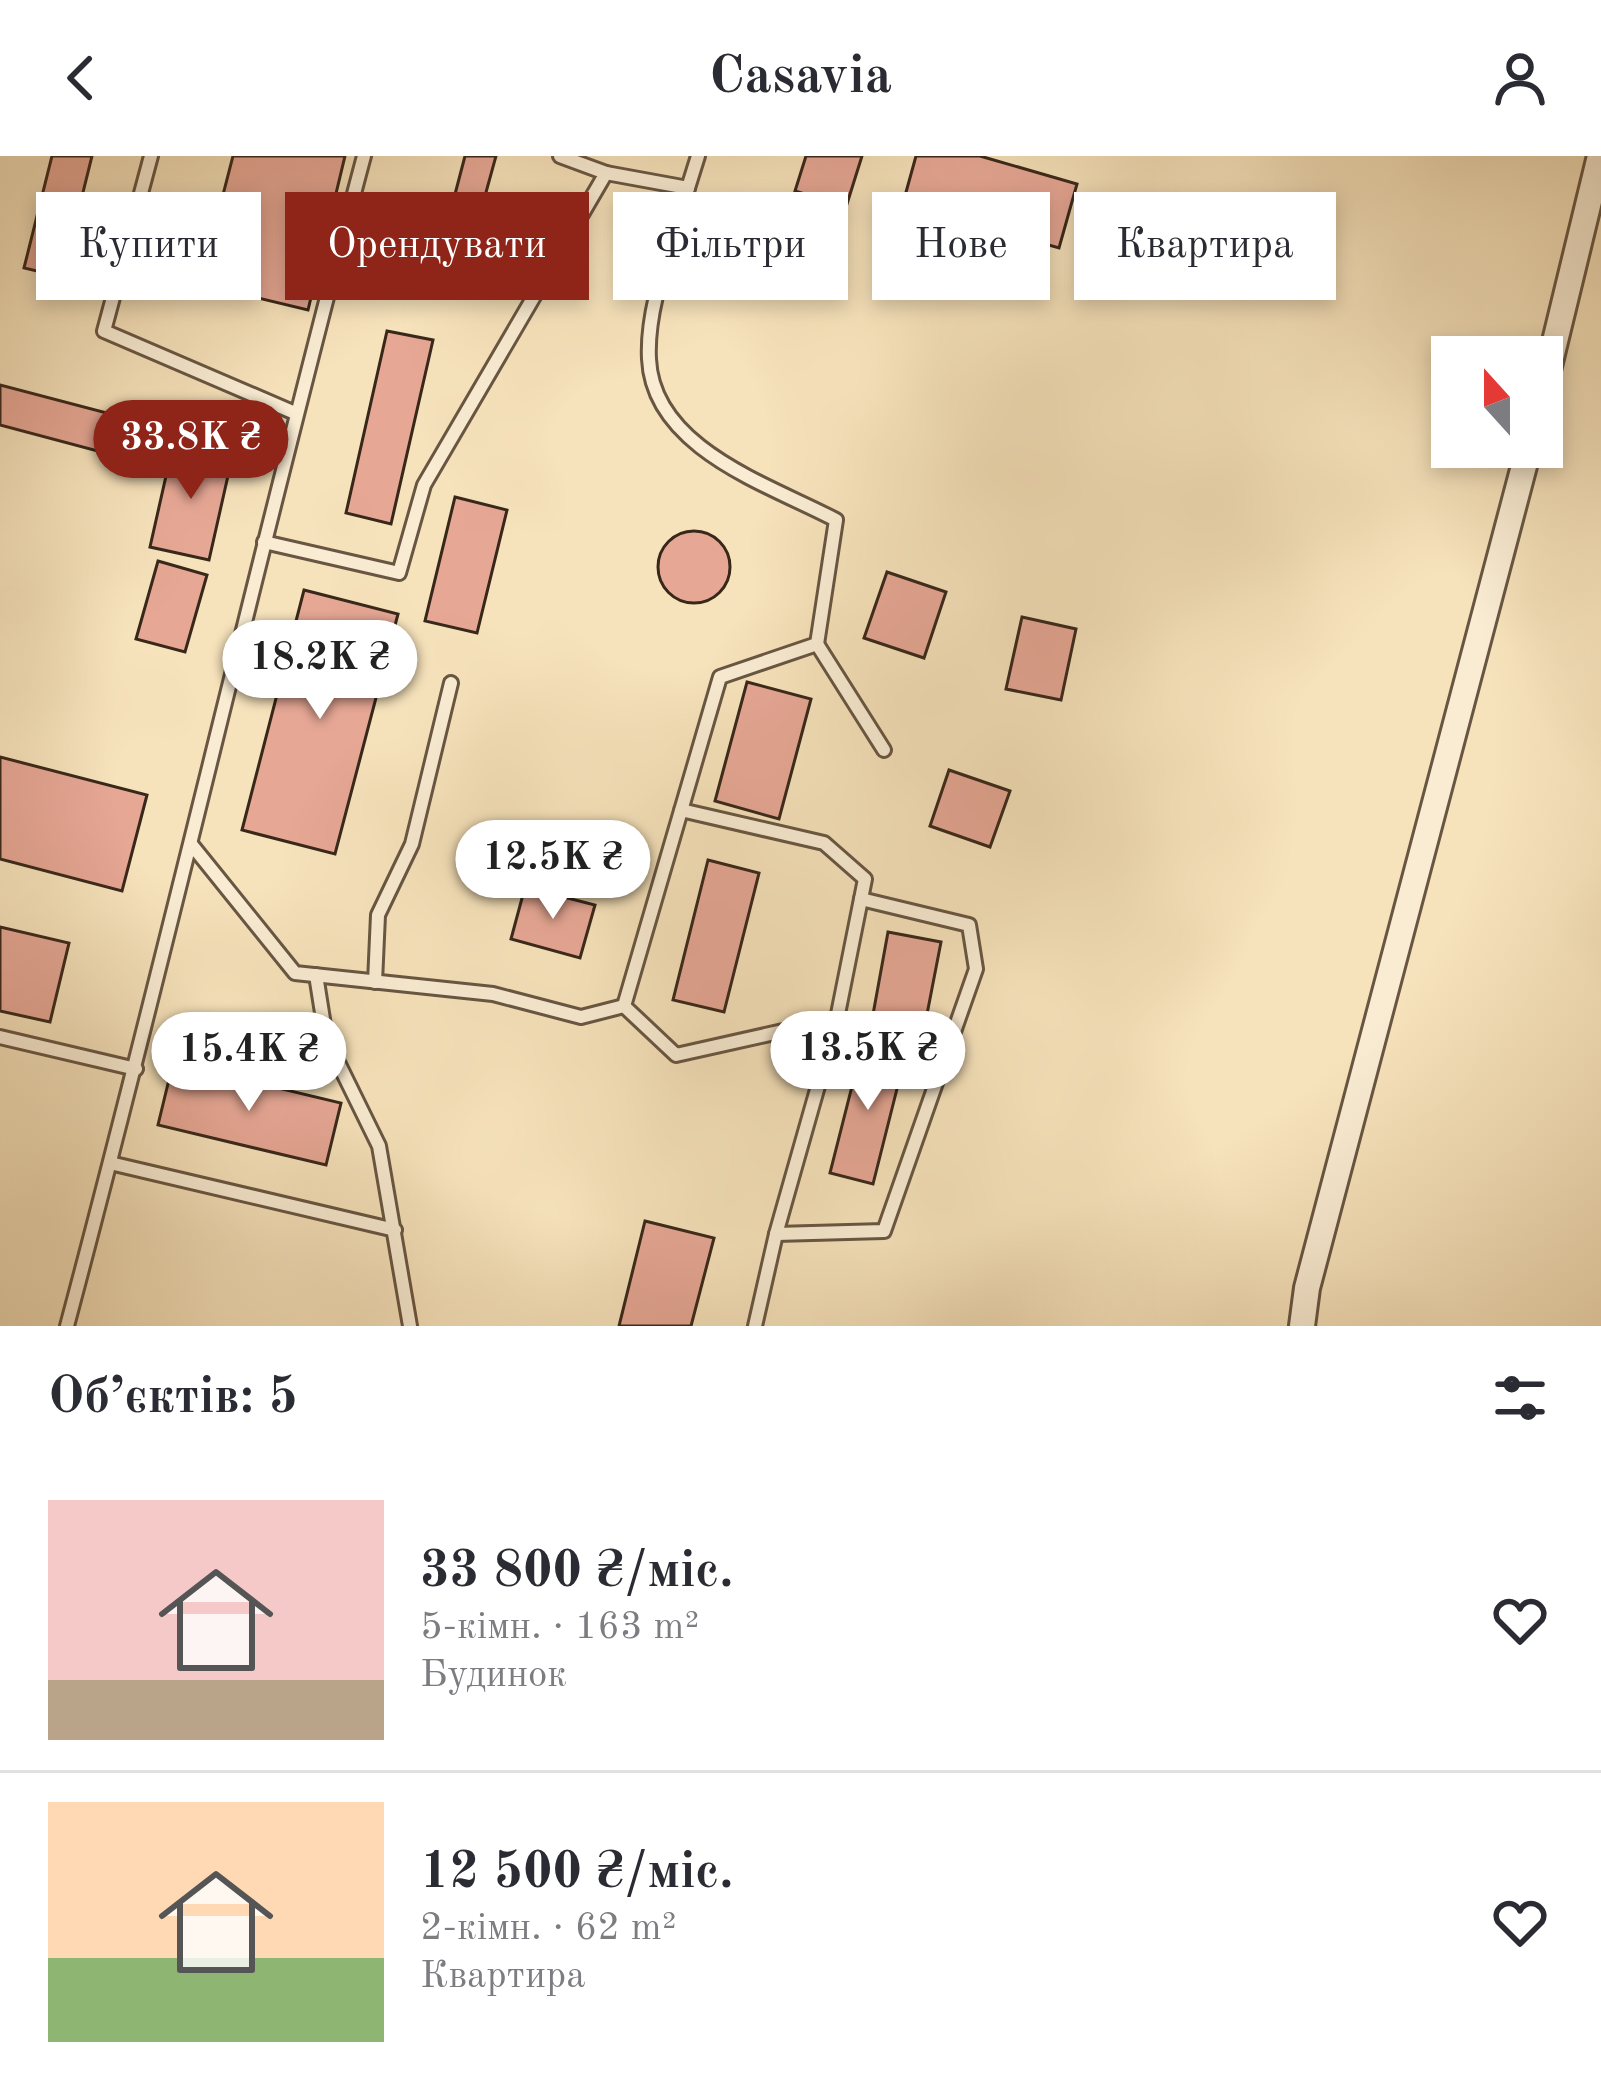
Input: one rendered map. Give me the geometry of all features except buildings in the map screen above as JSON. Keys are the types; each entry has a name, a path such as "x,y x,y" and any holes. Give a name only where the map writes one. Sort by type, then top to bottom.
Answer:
{"street":[{"path":"1556,336 1600,156"},
{"path":"1302,1326 1312,1268 1523,468"}],"lane":[{"path":"151,156 104,331 295,413"},
{"path":"67,1326 136,1069 295,413 364,156"},
{"path":"560,156 606,172 688,188"},
{"path":"698,156 651,327 649,360 655,395 675,423 706,451 836,520 818,644 884,750"},
{"path":"264,542 399,573 424,485 606,172"},
{"path":"624,1006 720,677 818,644"},
{"path":"374,982 378,915 412,844 451,682"},
{"path":"681,810 824,843 865,879 837,1019 755,1326"},
{"path":"190,844 295,973 493,994 581,1017 624,1006"},
{"path":"776,1234 884,1231 976,969 969,925 862,899"},
{"path":"316,975 326,1038 379,1146 410,1326"},
{"path":"624,1006 676,1055 837,1019"},
{"path":"0,1037 136,1069"},
{"path":"110,1163 395,1230"}]}
